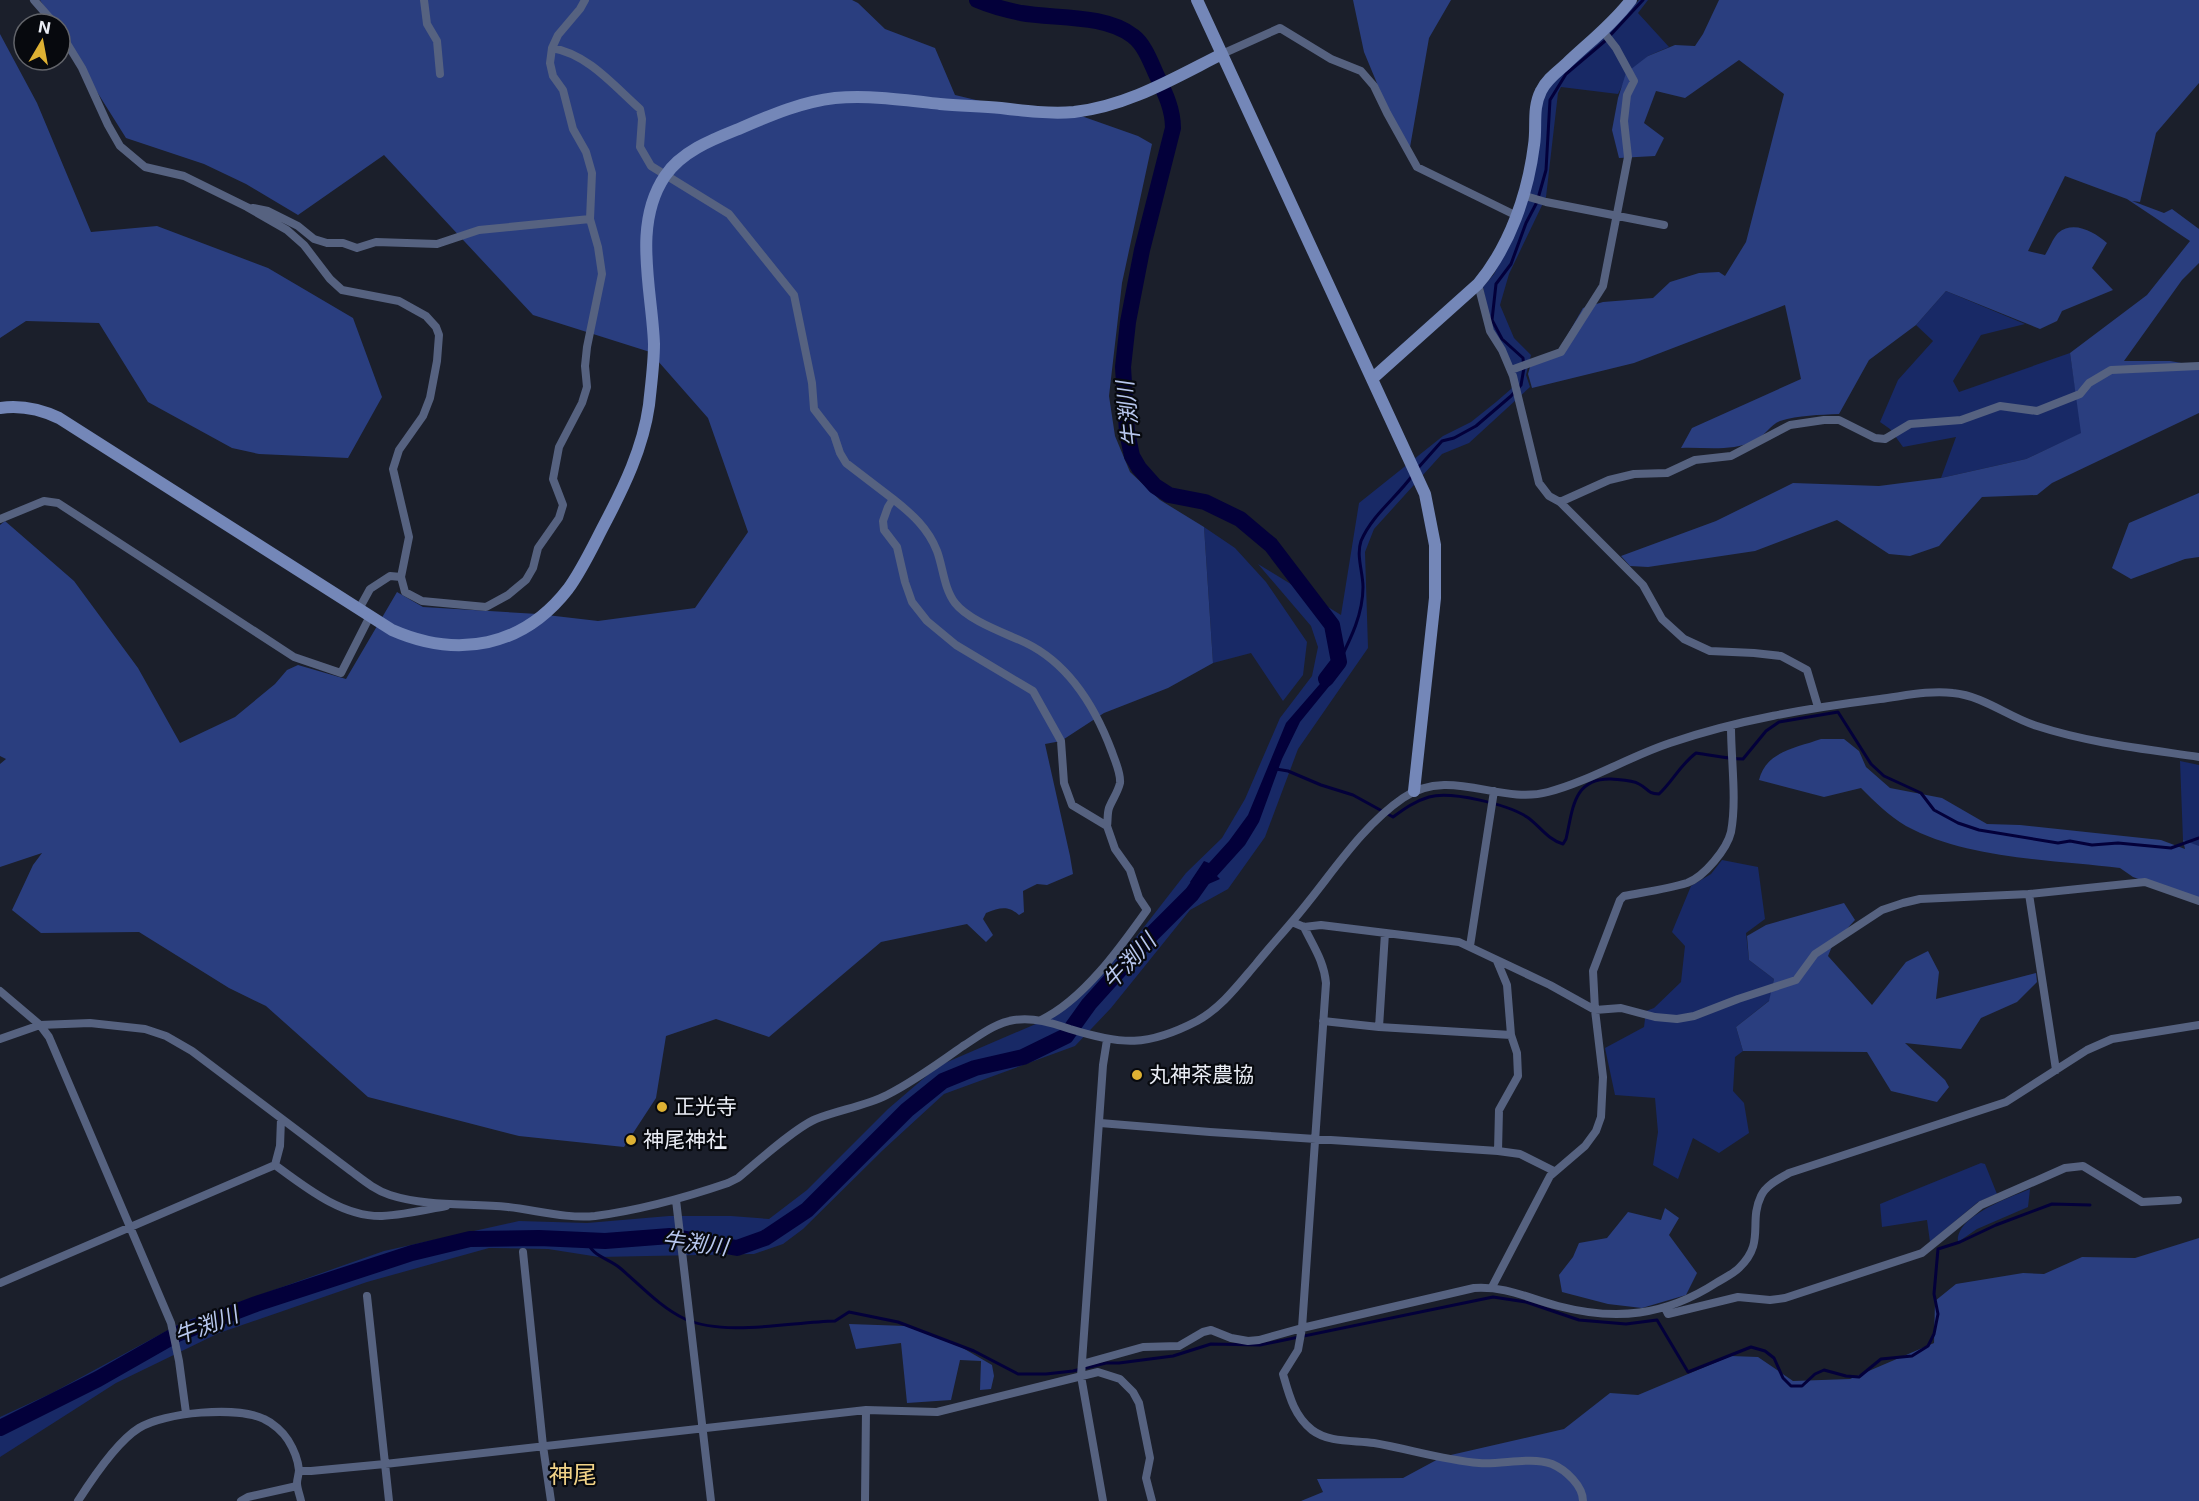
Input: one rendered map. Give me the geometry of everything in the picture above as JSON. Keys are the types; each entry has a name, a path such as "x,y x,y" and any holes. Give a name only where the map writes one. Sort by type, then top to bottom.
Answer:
{"street":[{"path":"34,0 44,12"},
{"path":"424,0 427,24 437,40 440,74"},
{"path":"72,52 120,146 145,167 184,176 247,207 287,231 304,245 330,279 342,290 399,301 426,316 435,327 439,335 430,398 423,416 399,450 393,469 409,537 401,577 405,592 422,601 486,607 508,595 526,580 533,568 538,548 559,518 563,505 553,479 559,447 582,403 587,387 585,366 587,347 602,274 598,247 590,219 591,173 586,152 573,129 562,90 553,76 549,63 558,35 585,0"},
{"path":"1197,0 1425,494 1435,545 1435,598 1414,791"},
{"path":"1373,378 1478,284 1499,256 1522,195 1534,144 1536,107 1542,88 1631,0"},
{"path":"0,408 42,410 59,418 392,630 431,643 458,647 479,645 514,633 543,616 570,586 634,463 648,407 654,346 646,248 652,203 665,175 685,156 706,142 793,106 836,98 872,98 1049,113 1091,110 1154,90 1222,54 1280,28 1332,59 1361,71 1374,86 1417,167 1515,216"},
{"path":"1511,370 1561,352 1604,286 1628,157 1624,120 1627,95 1634,81 1616,48 1602,30"},
{"path":"552,48 568,50 585,61 640,109 642,119 640,147 651,166 729,214 794,295 812,383 814,409 834,435 846,463 916,518 929,534 955,603 972,617 1040,650 1062,669 1093,709 1103,728 1119,772 1120,782 1109,809 1107,826 1115,849 1130,870 1139,898 1147,910 1109,960 1079,993 1064,1007 1041,1020"},
{"path":"1522,195 1546,202 1664,225"},
{"path":"247,207 268,211 298,226 314,239 327,243 343,243 357,248 376,242 437,244 479,230 590,219"},
{"path":"1478,284 1490,331 1511,370 1539,483 1549,496 1560,502 1643,585 1662,619 1684,639 1710,651 1780,656 1807,670 1818,707"},
{"path":"1560,502 1609,480 1634,474 1667,473 1695,460 1731,456 1790,425 1839,420 1875,438 1884,439 1910,424 1961,420 2000,406 2037,411 2080,394 2089,383 2111,370 2199,366"},
{"path":"893,499 883,521 884,530 897,547 912,602 927,621 956,645 1033,691 1061,741 1064,783 1072,805 1107,826"},
{"path":"0,519 44,501 58,503 294,657 341,673 370,616"},
{"path":"359,609 370,589 390,576 401,577"},
{"path":"0,1039 40,1025 90,1023 145,1029 166,1036 192,1051 374,1188 406,1200 500,1206 565,1215 592,1216 649,1207 676,1200 738,1178 813,1120 886,1096 989,1029 1014,1020 1041,1020 1107,1040 1133,1042 1154,1039 1198,1020 1219,1006 1378,818 1414,791 1437,785 1458,784 1532,795 1546,793 1571,785 1669,743 1818,707 1934,692 1973,697 2032,725 2078,738 2199,757"},
{"path":"1492,1287 1554,1172 1585,1146 1596,1131 1601,1117 1604,1077 1595,1010 1593,971 1620,900 1624,896 1689,882 1709,868 1728,840 1731,832 1732,805 1731,727"},
{"path":"1470,946 1494,791"},
{"path":"1292,922 1304,927 1321,925 1459,942 1550,985 1595,1010 1621,1008 1655,1017 1677,1019 1695,1016 1796,980 1815,954 1881,910 1920,899 2029,894 2145,882 2199,902"},
{"path":"2029,894 2056,1070"},
{"path":"1304,927 1318,951 1326,983 1302,1328 1298,1350 1283,1374 1296,1413 1312,1430 1326,1438 1375,1444 1480,1463 1552,1464 1578,1484 1583,1493 1583,1501"},
{"path":"1379,1027 1385,933"},
{"path":"1497,961 1507,985 1512,1035 1518,1053 1518,1076 1499,1110 1498,1152"},
{"path":"0,991 40,1025 49,1037 172,1327 179,1356 186,1413"},
{"path":"1323,1021 1379,1027 1512,1035"},
{"path":"1082,1364 1143,1347 1179,1346 1211,1330 1231,1338 1248,1341 1450,1292 1492,1287 1583,1312 1614,1315 1639,1314 1665,1308 1703,1292 1738,1269 1753,1251 1761,1194 1776,1180 1789,1173 2006,1102 2087,1050 2112,1039 2199,1025"},
{"path":"1103,1501 1081,1376 1107,1040"},
{"path":"0,1283 274,1165 280,1146 281,1119"},
{"path":"1100,1123 1520,1154 1554,1172"},
{"path":"274,1165 344,1209 368,1215 399,1214 456,1204"},
{"path":"1665,1308 1668,1314 1738,1297 1770,1300 1785,1298 1922,1253 1981,1205 2066,1168 2083,1166 2142,1202 2178,1200"},
{"path":"676,1200 684,1253 711,1501"},
{"path":"523,1252 543,1446 551,1501"},
{"path":"367,1296 388,1501"},
{"path":"299,1471 385,1464 866,1410 937,1412 1098,1372 1120,1379 1139,1402 1150,1458 1146,1478 1152,1501"},
{"path":"865,1501 866,1410"},
{"path":"78,1501 125,1440 139,1428 161,1418 186,1413 223,1412 266,1419 287,1438 295,1454 299,1471 297,1486 302,1501"},
{"path":"241,1501 248,1497 297,1486"}],"shaded area":[{"path":"40,0 852,0 885,29 935,48 955,95 1035,114 1070,112 1138,136 1152,144 1122,283 1109,396 1115,436 1130,472 1160,500 1204,527 1213,663 1168,688 1104,713 1061,741 1045,744 1073,874 1047,885 1037,884 1023,891 1024,912 1019,915 1003,908 986,913 983,919 993,935 986,942 967,924 881,942 769,1037 716,1019 666,1036 656,1098 624,1147 519,1136 368,1097 266,1006 229,988 139,932 41,933 12,910 33,865 42,853 0,867 0,764 6,759 0,756 0,525 5,521 74,581 138,668 180,743 235,717 275,684 287,670 298,665 346,679 397,592 423,607 538,614 598,621 695,608 748,532 708,418 650,352 533,315 384,155 298,215 246,184 204,164 126,138 72,52 72,12 48,12"},
{"path":"1353,0 1451,0 1429,38 1409,153 1396,129 1364,52"},
{"path":"1639,0 1648,0 1638,13 1669,47 1648,56 1623,84 1618,94 1561,87 1558,93 1546,197 1509,274 1500,305 1514,338 1531,355 1526,375 1530,387 1469,443 1442,454 1374,529 1365,552 1368,648 1298,749 1265,837 1228,889 1190,910 1111,1008 1075,1046 944,1094 803,1229 783,1244 754,1254 599,1257 548,1249 489,1248 367,1282 219,1333 116,1383 0,1457 0,1417 52,1393 183,1322 384,1251 519,1221 587,1223 669,1216 731,1216 769,1219 807,1190 888,1109 938,1066 1059,1014 1137,936 1186,873 1222,838 1245,799 1280,718 1312,676 1318,647 1311,626 1258,564 1341,615 1359,503 1443,436 1471,422 1511,389 1516,378 1491,328 1483,287 1494,274 1509,244 1541,99 1545,89"},
{"path":"1719,0 2199,0 2199,83 2156,133 2140,202 2132,201 2164,213 2172,209 2199,229 2199,263 2182,280 2124,361 2170,361 2199,366 2199,413 2052,483 2037,495 1982,497 1939,546 1910,556 1889,554 1837,520 1755,551 1648,567 1630,566 1621,556 1716,521 1793,483 1879,486 1941,478 2026,459 2081,433 2070,353 2147,295 2190,241 2127,199 2065,176 2028,251 2045,255 2056,235 2064,229 2084,229 2107,243 2092,268 2113,290 2062,311 2057,321 2040,329 1946,291 1916,325 1869,360 1839,414 1802,416 1780,421 1758,439 1736,447 1681,448 1692,428 1801,379 1785,305 1634,363 1532,388 1528,374 1532,360 1559,350 1583,308 1603,302 1653,298 1670,282 1699,273 1719,272 1725,276 1746,242 1784,94 1739,60 1685,98 1656,91 1644,123 1664,138 1655,156 1619,158 1612,130 1618,98 1626,73 1648,56 1675,45 1695,46"},
{"path":"0,34 12,56 12,72 20,72 37,103 91,232 157,226 268,268 353,318 382,397 348,458 259,454 232,448 148,402 99,323 26,321 0,338"},
{"path":"1946,291 2025,324 1981,335 1953,381 1959,392 2070,353 2082,433 2026,459 1941,478 1956,437 1903,447 1890,429 1880,422 1898,380 1933,341 1916,325"},
{"path":"2199,493 2199,557 2185,559 2131,579 2112,568 2129,523"},
{"path":"1204,527 1235,548 1266,582 1307,642 1303,675 1283,701 1251,653 1213,663"},
{"path":"1339,662 1331,684 1300,722 1282,759 1259,822 1245,845 1217,876 1220,879 1197,889 1192,894 1193,885 1190,882 1204,861 1209,863 1248,815 1286,723"},
{"path":"1821,739 1844,739 1859,751 1866,767 1890,788 1942,798 1987,824 2020,825 2161,840 2185,849 2183,840 2199,846 2199,901 2133,877 2120,868 1983,852 1930,837 1900,822 1861,788 1824,797 1759,780 1763,770 1775,757 1792,748"},
{"path":"2180,761 2199,765 2199,849 2183,840"},
{"path":"1722,860 1758,867 1765,919 1746,933 1749,960 1774,979 1770,1000 1736,1027 1743,1051 1735,1057 1733,1091 1744,1103 1749,1133 1719,1153 1693,1138 1678,1179 1653,1165 1658,1132 1655,1098 1615,1095 1605,1048 1644,1027 1646,1011 1654,1008 1681,982 1685,946 1672,932 1691,886 1711,874"},
{"path":"1844,903 1855,920 1833,944 1828,956 1872,1005 1906,962 1928,951 1939,972 1936,999 2036,973 2037,982 2017,1002 1981,1018 1961,1049 1905,1043 1945,1080 1949,1087 1937,1102 1891,1091 1867,1052 1743,1051 1736,1027 1769,1001 1774,979 1749,960 1747,936 1766,925"},
{"path":"1981,1163 1985,1164 1997,1194 1978,1202 1930,1242 1927,1220 1882,1227 1880,1204"},
{"path":"2030,1189 2028,1207 1977,1229 1958,1242 1959,1233 1974,1216 1998,1202"},
{"path":"1665,1208 1679,1218 1669,1235 1697,1273 1686,1295 1642,1308 1608,1304 1562,1292 1559,1275 1573,1257 1579,1243 1607,1238 1628,1212 1661,1220"},
{"path":"2199,1238 2199,1501 1301,1501 1323,1492 1317,1479 1403,1478 1442,1457 1564,1429 1610,1393 1638,1395 1731,1356 1758,1357 1793,1381 1850,1379 1934,1343 1935,1301 1956,1284 2023,1273 2044,1274 2082,1257 2135,1258"},
{"path":"849,1324 906,1326 961,1347 992,1365 994,1376 991,1389 980,1390 981,1361 960,1360 951,1400 907,1403 901,1343 856,1349"}],"waterway":[{"name":"牛渕川","path":"977,0 1021,13 1079,18 1108,24 1133,36 1147,54 1168,101 1173,128 1142,250 1128,322 1123,367 1127,432 1132,456 1155,486 1169,495 1205,502 1240,519 1271,545 1332,625 1339,662 1326,679"},
{"path":"1418,468 1442,441 1454,438 1476,426 1521,385 1523,358 1502,339 1492,320 1496,284 1511,264 1526,223 1537,202 1546,170 1550,100 1566,74 1605,41 1643,0"},
{"path":"1339,662 1352,635 1361,607 1363,587 1359,558 1361,541 1378,515 1412,476"},
{"path":"1276,769 1288,771 1353,795 1393,817 1429,797 1464,797 1493,803 1527,817 1548,836 1563,844 1577,797 1589,784 1598,780 1611,779 1629,781 1639,784 1652,793 1659,794 1696,753 1743,759 1766,731 1779,722 1838,712 1871,764 1884,776 1921,793 1934,810 1958,823 1979,830 2058,843 2070,841 2092,845 2118,843 2171,848 2199,838"},
{"name":"牛渕川","path":"0,1428 98,1379 177,1334 256,1304 412,1253 470,1239 539,1238 605,1241 670,1236 737,1248 765,1238 807,1210 907,1110 943,1081 975,1068 1023,1057 1066,1036 1089,1004 1153,933 1192,894 1204,877"},
{"path":"587,1239 596,1253 620,1268 651,1296 685,1319 701,1324 738,1328 835,1321 849,1312 898,1322 974,1351 1018,1374 1073,1371 1106,1363 1173,1356 1211,1344 1260,1345 1493,1297 1526,1302 1579,1320 1626,1324 1657,1320 1688,1372 1751,1347 1765,1351 1774,1358 1783,1378 1791,1386 1802,1386 1815,1374 1824,1370 1859,1377 1881,1359 1912,1356 1928,1346 1934,1334 1938,1314 1934,1294 1938,1249 2052,1204 2090,1205"}],"place":[{"name":"丸神茶農協","path":"1137,1075"},
{"name":"正光寺","path":"662,1107"},
{"name":"神尾神社","path":"631,1140"}],"district":[{"name":"神尾","path":"573,1475"}]}
